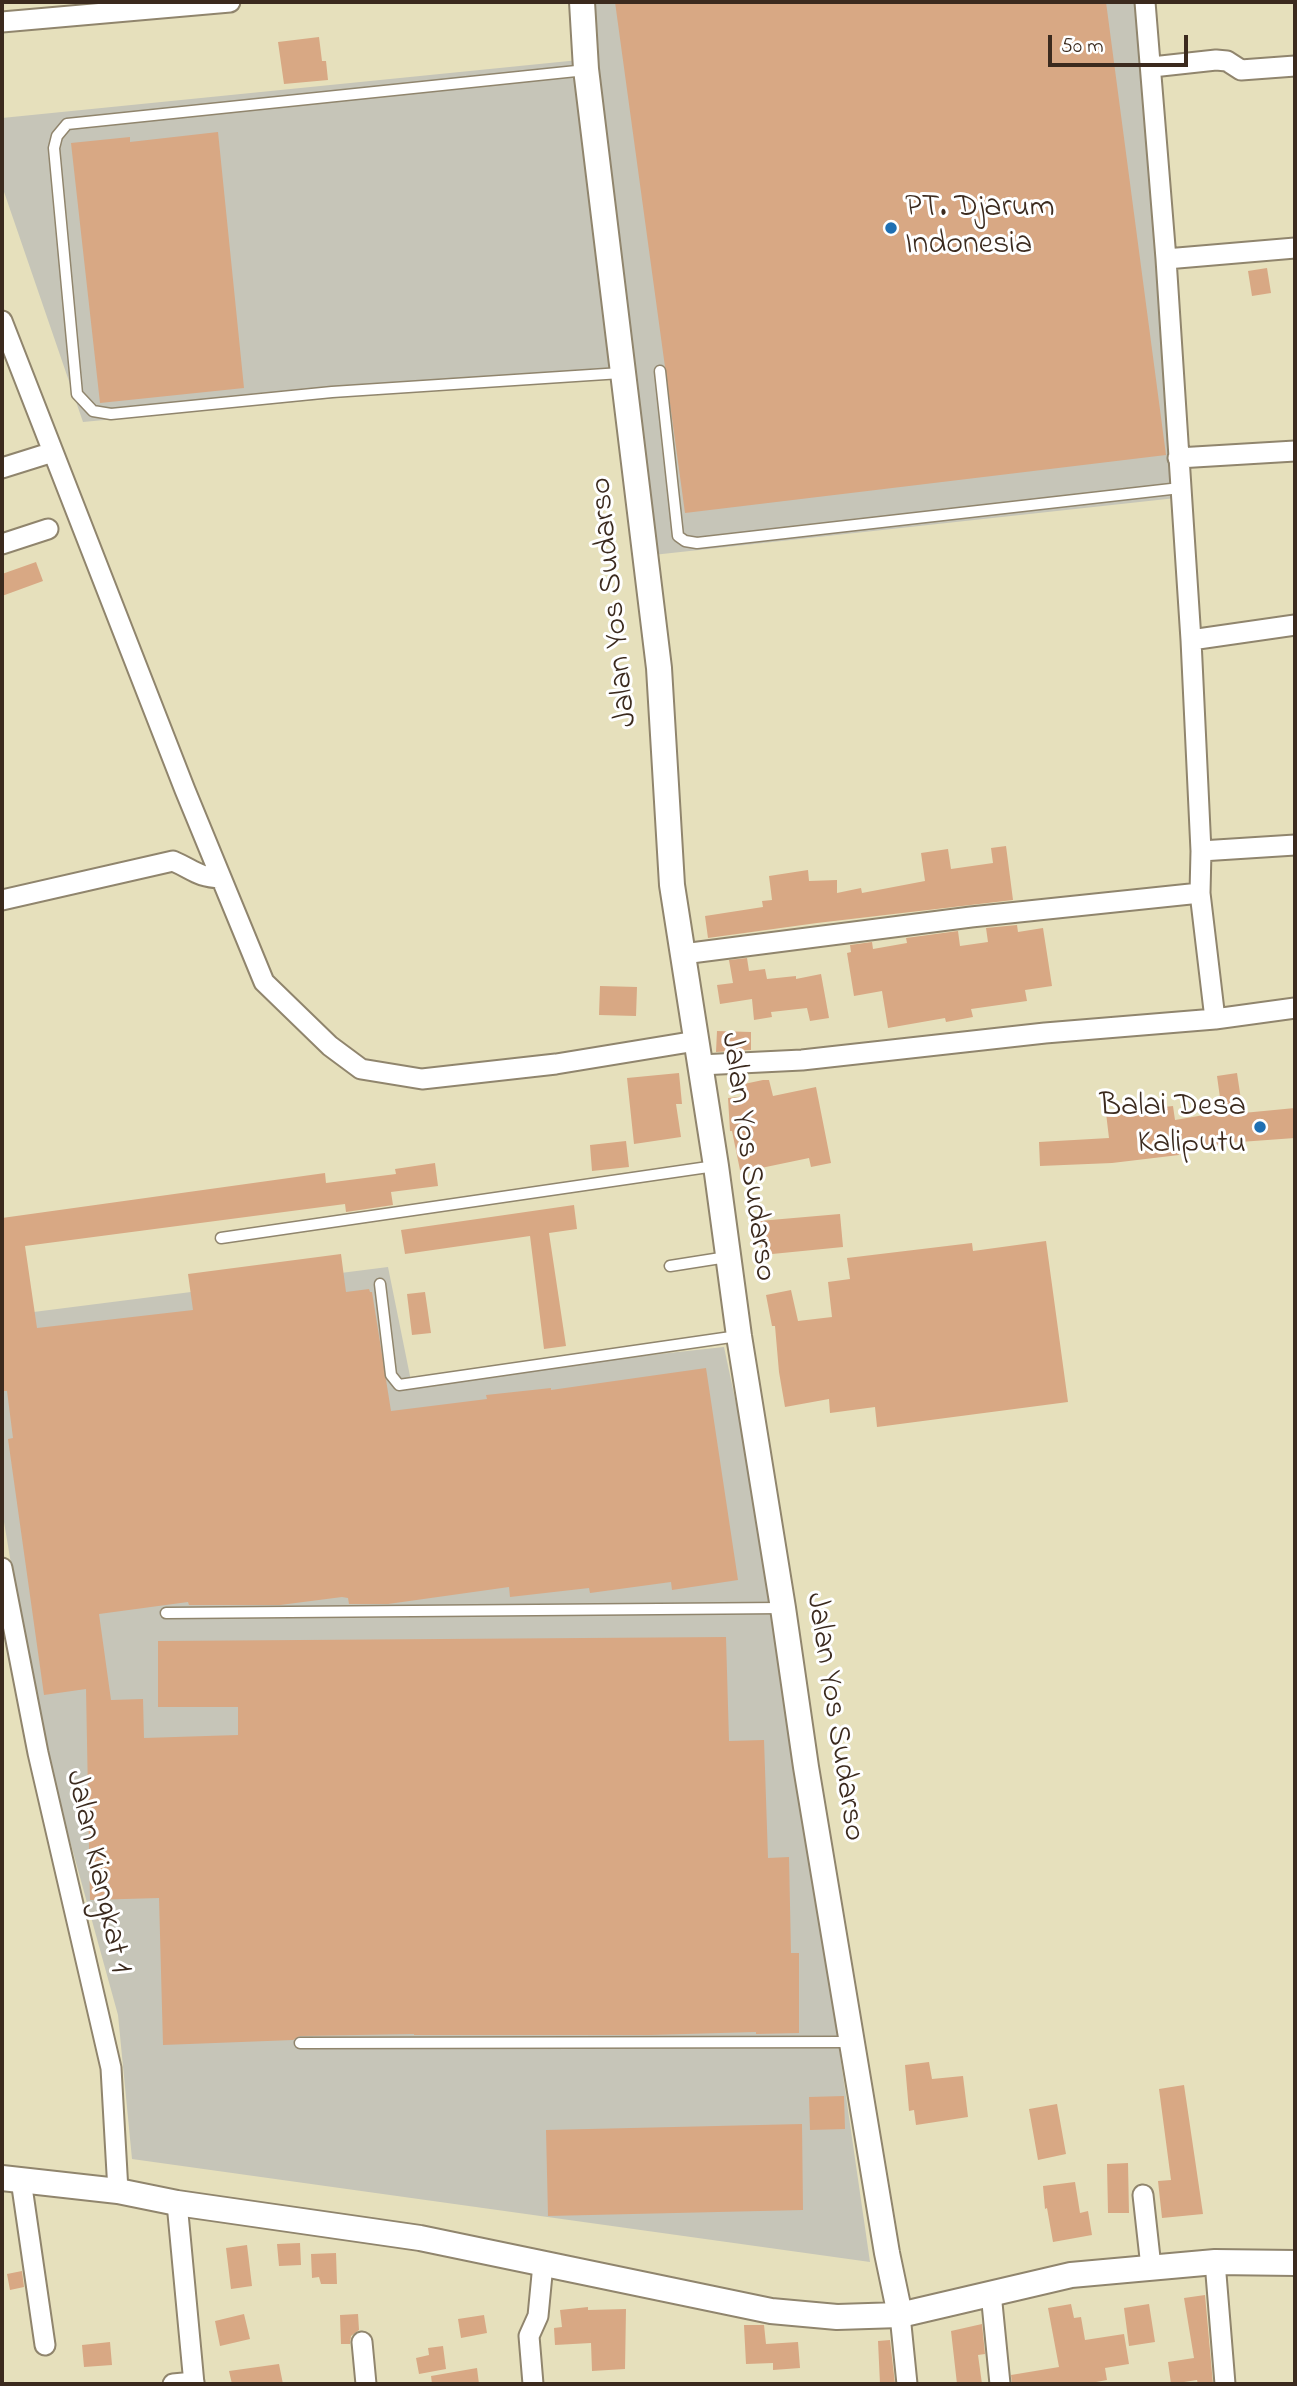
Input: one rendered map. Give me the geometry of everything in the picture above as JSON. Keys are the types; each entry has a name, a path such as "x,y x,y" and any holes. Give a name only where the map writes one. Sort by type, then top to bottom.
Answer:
{"street":[{"path":"2,22 230,2"},
{"name":"Jalan Yos Sudarso","path":"582,2 586,69 659,668 672,885 716,1166 738,1336 806,1767 887,2253 900,2315"},
{"path":"1145,2 1166,259 1191,640 1201,851 1200,893 1215,1019"},
{"path":"1152,67 1216,60 1227,61 1241,70 1295,66"},
{"path":"1166,259 1295,248"},
{"path":"2,321 264,982 330,1046 361,1069 422,1079 556,1064 698,1053 802,1060 1045,1033 1215,1019 1295,1008"},
{"path":"1178,458 1295,451"},
{"path":"2,468 53,452"},
{"path":"2,544 48,529"},
{"path":"1191,640 1295,625"},
{"path":"1201,851 1295,845"},
{"path":"2,900 173,862 189,868 201,877 221,878"},
{"path":"683,954 971,917 1200,893"},
{"name":"Jalan Kiangkat 1","path":"2,1568 38,1753 111,2068 118,2191"},
{"path":"45,2345 11,2179 118,2191 177,2203 421,2238 771,2311 836,2317 900,2315 1071,2275 1149,2246 1215,2262 1295,2263"},
{"path":"1143,2195 1149,2246"},
{"path":"173,2384 194,2383 177,2203"},
{"path":"1215,2262 1225,2384"},
{"path":"533,2384 529,2336 538,2316 543,2264"},
{"path":"991,2293 1000,2384"},
{"path":"900,2315 907,2384"},
{"path":"362,2342 366,2384"}],"lane":[{"path":"586,69 67,124 57,136 54,148 77,394 93,411 110,414 332,393 625,373"},
{"path":"660,371 678,536 684,541 697,543 1180,488"},
{"path":"221,1238 716,1166"},
{"path":"670,1266 728,1257"},
{"path":"380,1284 391,1375 399,1385 738,1336"},
{"path":"166,1613 783,1608"},
{"path":"300,2043 852,2042"}],"shaded area":[{"path":"595,2 1139,2 1176,498 653,555 634,370 83,422 2,186 2,118 599,58"},
{"path":"388,1267 411,1381 724,1347 766,1544 870,2262 132,2159 118,2015 38,1725 2,1510 2,1316"}],"building":[{"name":"PT. Djarum Indonesia","path":"615,2 1106,2 1166,455 685,513"},
{"path":"319,37 328,80 284,84 278,42"},
{"path":"218,132 244,388 100,403 71,143 130,137 130,142"},
{"path":"1267,268 1271,293 1252,296 1248,271"},
{"path":"36,562 43,581 2,596 2,574"},
{"path":"1006,846 1013,900 708,938 705,916 763,907 762,901 772,900 769,876 808,870 809,881 837,880 837,893 861,888 862,893 925,881 921,853 948,849 951,869 993,863 991,848"},
{"path":"1017,925 1018,932 1043,928 1052,986 1025,990 1027,1001 971,1009 973,1017 946,1022 945,1018 888,1028 882,991 854,996 847,953 851,952 850,945 872,942 873,949 907,943 906,938 958,931 960,946 988,942 986,928"},
{"path":"747,958 749,971 765,969 767,979 796,976 796,979 821,974 829,1018 810,1021 807,1008 771,1012 772,1017 754,1020 752,999 720,1004 717,985 733,983 729,960"},
{"path":"600,986 637,987 636,1016 599,1015"},
{"path":"717,1031 751,1032 751,1050 716,1052"},
{"path":"679,1073 682,1104 676,1104 681,1137 634,1144 627,1078"},
{"path":"1237,1073 1243,1113 1295,1108 1295,1138 1226,1143 1178,1152 1179,1155 1112,1163 1040,1166 1039,1142 1109,1138 1106,1113 1173,1106 1175,1120 1222,1112 1217,1076"},
{"path":"769,1080 773,1096 816,1087 831,1163 811,1167 809,1158 740,1170 730,1131 728,1098 746,1096 744,1084"},
{"path":"626,1141 629,1167 592,1171 590,1145"},
{"path":"435,1163 438,1186 391,1192 393,1205 346,1212 345,1204 25,1246 37,1328 193,1310 188,1274 341,1254 346,1292 369,1289 372,1292 391,1411 487,1399 486,1395 551,1390 706,1368 738,1580 672,1590 671,1582 590,1593 589,1588 510,1597 509,1587 388,1604 349,1604 348,1598 342,1597 280,1605 189,1605 188,1602 99,1614 111,1700 143,1699 144,1738 238,1735 238,1707 158,1707 158,1641 726,1637 729,1741 764,1740 768,1858 789,1857 791,1953 799,1953 799,2033 300,2036 293,2040 163,2045 159,1898 90,1900 86,1689 44,1695 8,1439 13,1438 7,1391 2,1391 2,1218 325,1173 326,1183 396,1174 395,1169"},
{"path":"574,1205 577,1229 549,1233 566,1346 544,1349 530,1236 405,1254 401,1230"},
{"path":"840,1214 843,1247 762,1255 759,1221"},
{"path":"1046,1241 1068,1402 877,1427 875,1407 830,1413 829,1399 785,1407 775,1326 772,1326 766,1295 791,1290 798,1321 832,1317 828,1282 850,1279 847,1258 972,1243 973,1251"},
{"path":"425,1292 431,1333 412,1335 407,1294"},
{"path":"929,2062 932,2079 963,2076 968,2117 916,2125 914,2110 909,2111 905,2065"},
{"path":"1184,2085 1203,2214 1162,2218 1158,2181 1171,2180 1159,2089"},
{"path":"844,2096 845,2129 810,2130 809,2097"},
{"path":"1057,2104 1066,2154 1038,2160 1029,2109"},
{"path":"802,2124 803,2210 548,2216 546,2130"},
{"path":"1128,2163 1129,2213 1108,2213 1107,2164"},
{"path":"1075,2182 1080,2213 1088,2211 1092,2235 1053,2242 1043,2186"},
{"path":"300,2243 301,2265 279,2266 277,2244"},
{"path":"247,2245 252,2286 231,2289 226,2248"},
{"path":"336,2253 337,2284 321,2284 319,2277 312,2278 311,2254"},
{"path":"22,2271 24,2287 10,2290 7,2274"},
{"path":"1205,2295 1213,2384 1198,2384 1197,2380 1171,2384 1168,2362 1194,2358 1184,2298"},
{"path":"1071,2304 1074,2318 1081,2317 1085,2340 1124,2334 1129,2364 1105,2368 1107,2380 1085,2384 1012,2384 1011,2375 1059,2367 1048,2308"},
{"path":"1149,2304 1155,2342 1129,2346 1124,2308"},
{"path":"588,2307 588,2310 626,2309 625,2369 592,2371 591,2343 555,2345 554,2328 562,2327 560,2310"},
{"path":"244,2314 250,2339 220,2346 215,2321"},
{"path":"358,2314 359,2330 351,2336 350,2344 341,2344 340,2315"},
{"path":"484,2315 487,2333 461,2338 458,2319"},
{"path":"982,2324 985,2354 978,2355 982,2384 957,2384 951,2331"},
{"path":"744,2325 764,2325 766,2344 798,2342 800,2368 773,2370 773,2363 746,2364"},
{"path":"890,2340 895,2384 880,2384 878,2341"},
{"path":"110,2342 112,2365 84,2367 82,2345"},
{"path":"443,2346 446,2369 419,2374 416,2358 429,2355 428,2348"},
{"path":"279,2364 283,2384 232,2384 229,2371"},
{"path":"477,2368 479,2384 432,2384 431,2376"}],"place":[{"name":"PT. Djarum Indonesia","path":"891,228"},
{"name":"Balai Desa Kaliputu","path":"1260,1127"}]}
